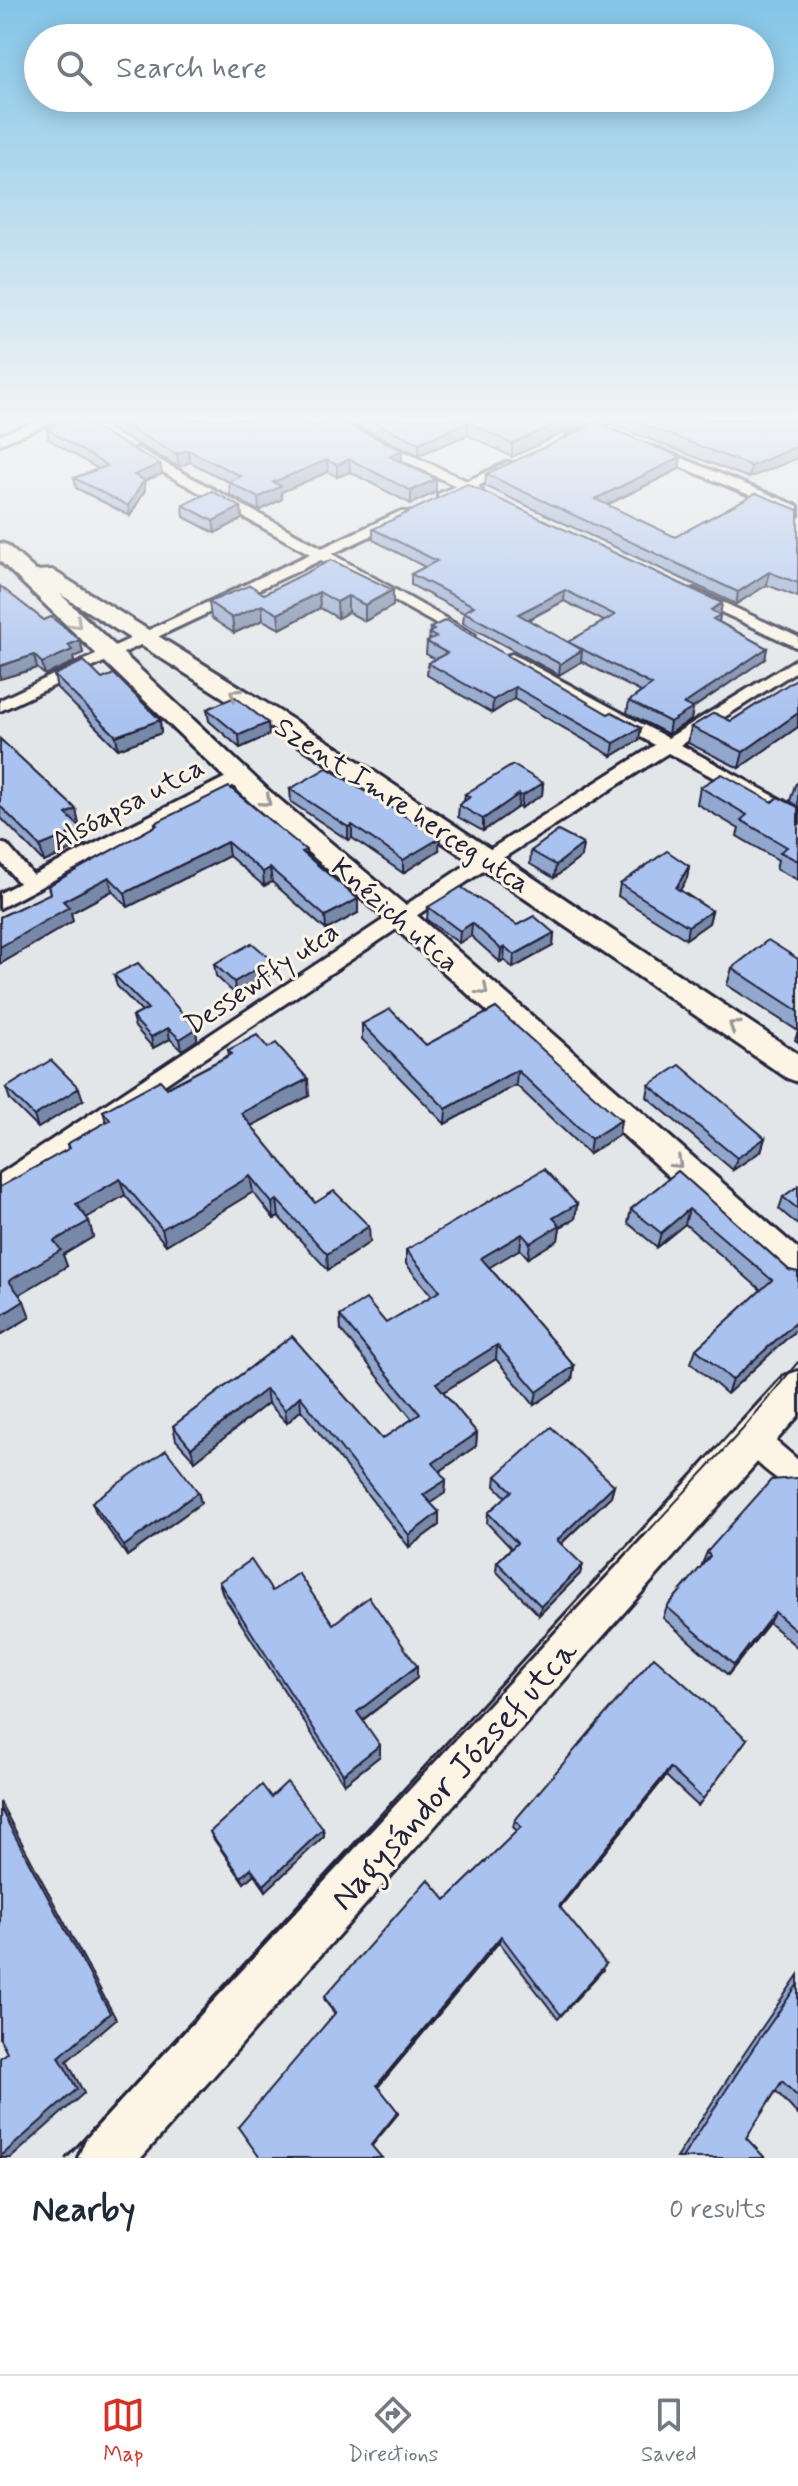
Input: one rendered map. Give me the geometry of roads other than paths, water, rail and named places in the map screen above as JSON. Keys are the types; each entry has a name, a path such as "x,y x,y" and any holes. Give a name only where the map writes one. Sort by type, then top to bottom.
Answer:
{"street":[{"path":"258,520 798,817"},
{"path":"0,706 394,520"},
{"name":"Szent Imre herceg utca","path":"0,549 146,635 488,859 798,1070"},
{"name":"Knézich utca","path":"0,549 238,776 798,1271"},
{"path":"683,589 798,643"},
{"name":"Dessewffy utca","path":"0,1186 488,859 798,663"},
{"name":"Alsóapsa utca","path":"0,901 238,776"},
{"path":"0,849 31,885"},
{"name":"Nagysándor József utca","path":"105,2158 798,1388"},
{"path":"754,1440 798,1477"}],"tram line":[{"path":"643,1537 742,1430 798,1362"},
{"path":"66,2158 644,1535"}]}
